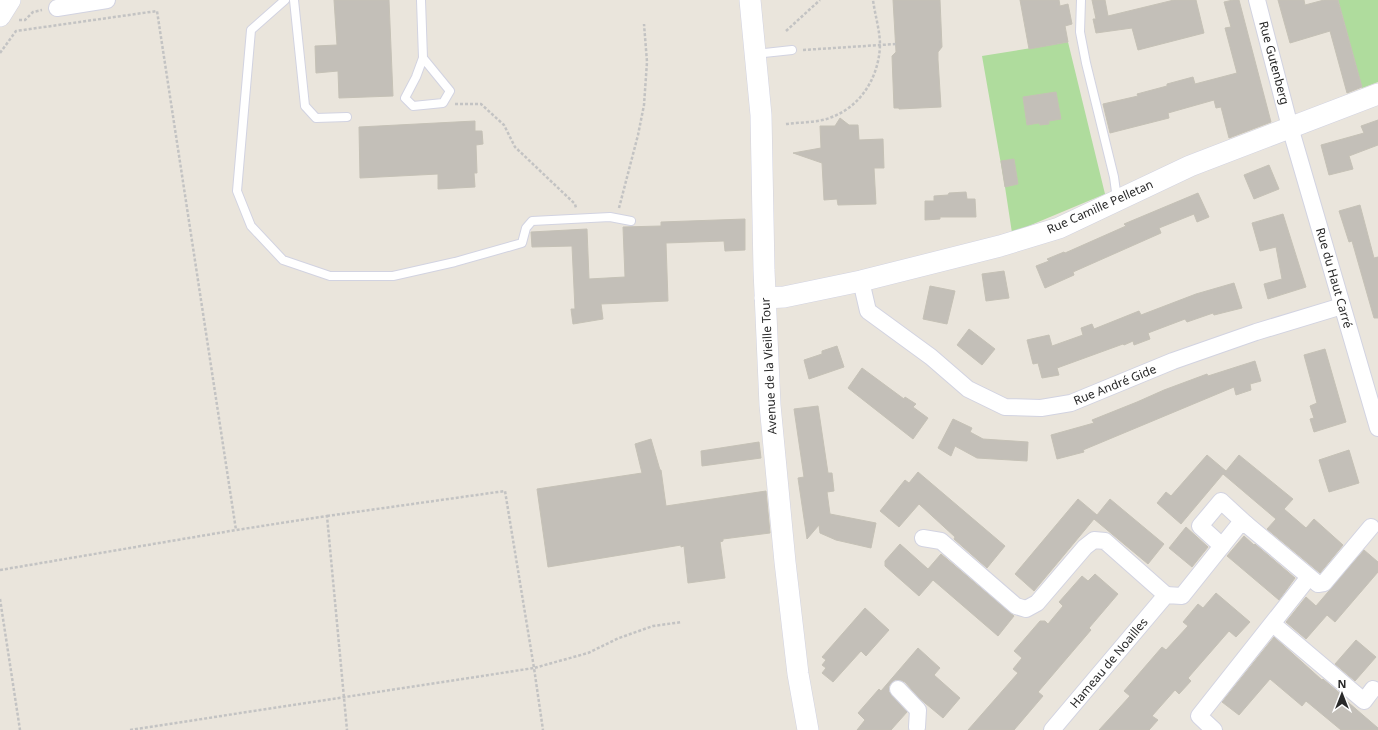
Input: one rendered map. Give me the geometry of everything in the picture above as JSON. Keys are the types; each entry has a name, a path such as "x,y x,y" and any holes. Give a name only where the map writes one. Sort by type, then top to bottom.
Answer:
{"street":[{"path":"6,18 10,0"},
{"path":"57,8 107,0"},
{"name":"Avenue de la Vieille Tour","path":"750,0 761,115 765,298 770,405 798,674 808,730"},
{"name":"Rue Gutenberg","path":"1257,0 1290,127"},
{"name":"Rue Camille Pelletan","path":"765,298 784,297 861,281 1000,246 1051,230 1117,201 1190,166 1378,94"},
{"name":"Rue du Haut Carré","path":"1290,127 1378,428"},
{"name":"Rue André Gide","path":"861,281 868,311 931,357 968,389 1005,407 1041,408 1071,403 1173,361 1256,332 1342,306"},
{"path":"1222,546 1200,526 1221,502 1318,584 1324,583 1374,524"},
{"path":"923,538 942,541 1016,606 1026,609 1038,603 1085,546 1094,540 1105,541 1166,595 1182,596 1238,526 1246,524"},
{"path":"1214,730 1199,716 1309,577"},
{"name":"Hameau de Noailles","path":"1052,730 1166,595"},
{"path":"1273,624 1364,701 1374,689"},
{"path":"898,689 918,710 918,729"}],"lane":[{"path":"285,0 251,30 237,191 251,226 283,260 330,276 393,276 455,262 522,242 526,228 532,221 610,217 631,220"},
{"path":"294,0 306,106 316,118 347,117"},
{"path":"420,0 423,58 416,77 405,98 413,106 443,103 450,91 423,58"},
{"path":"1080,0 1080,32 1086,63 1114,177 1117,201"},
{"path":"755,54 792,50"}],"path":[{"path":"786,30 820,0"},
{"path":"786,124 830,118 844,111 858,100 870,85 877,66 880,45 873,0"},
{"path":"6,18 25,20 33,12 57,8"},
{"path":"0,53 16,30 157,11 236,530"},
{"path":"619,218 620,204 638,135 644,105 647,62 644,24"},
{"path":"792,50 896,44"},
{"path":"443,103 481,104 504,125 515,147 576,204 578,219"},
{"path":"0,570 236,530 505,491 543,730"},
{"path":"327,516 347,730"},
{"path":"0,599 20,730"},
{"path":"130,730 148,729 534,668 588,653 619,638 653,626 682,622"}],"green space":[{"path":"1338,0 1378,0 1378,82 1362,88"},
{"path":"1068,42 1105,194 1012,233 982,56"}],"building":[{"path":"334,0 389,0 393,96 339,98 338,71 316,73 315,46 337,45"},
{"path":"893,0 940,0 942,47 938,52 938,60 941,107 894,108 892,56 896,52"},
{"path":"1020,0 1059,0 1060,6 1068,4 1072,24 1065,26 1068,42 1029,49"},
{"path":"1092,0 1105,0 1108,16 1174,0 1196,0 1204,33 1138,50 1132,28 1096,33 1093,19 1096,19"},
{"path":"1239,0 1271,122 1229,138 1221,107 1216,108 1214,100 1168,113 1169,118 1110,133 1103,104 1138,96 1137,94 1193,77 1195,84 1237,73 1225,28 1231,27 1224,2"},
{"path":"1278,0 1304,0 1305,5 1324,0 1338,0 1362,87 1347,93 1330,31 1290,43"},
{"path":"1056,92 1061,119 1049,121 1049,124 1040,125 1039,123 1027,125 1023,97"},
{"path":"840,118 849,125 858,125 859,140 883,139 884,168 874,168 876,204 838,205 837,199 824,200 822,163 793,153 821,148 820,126 835,126"},
{"path":"1378,120 1378,145 1349,156 1353,169 1329,175 1321,145 1364,133 1361,126"},
{"path":"475,121 475,131 482,131 483,144 476,145 477,173 474,173 475,187 438,189 438,174 360,178 359,127"},
{"path":"1014,159 1018,184 1005,187 1001,161"},
{"path":"1269,165 1279,189 1254,199 1244,175"},
{"path":"966,192 967,199 975,199 976,217 940,217 940,219 925,220 925,201 934,201 934,196"},
{"path":"1198,193 1209,217 1197,222 1194,214 1159,228 1161,233 1073,272 1074,275 1045,288 1036,266 1049,261 1047,259 1064,252 1065,253 1126,226 1124,224"},
{"path":"1360,205 1374,258 1378,257 1378,318 1374,318 1352,241 1349,242 1339,211"},
{"path":"1283,214 1306,287 1268,299 1264,284 1282,279 1276,247 1260,251 1252,223"},
{"path":"745,219 745,250 725,251 724,241 666,243 668,301 601,304 603,319 573,324 571,309 575,309 572,246 532,247 531,232 587,229 589,279 625,277 623,227 661,226 661,222"},
{"path":"1004,271 1009,298 986,301 982,274"},
{"path":"1234,283 1242,308 1214,315 1213,313 1187,322 1185,319 1148,333 1150,339 1134,345 1133,341 1124,345 1123,344 1057,368 1059,375 1042,378 1038,363 1033,364 1027,340 1049,335 1052,346 1083,335 1081,328 1092,324 1094,329 1139,311 1141,315 1196,294"},
{"path":"930,286 955,291 947,324 923,319"},
{"path":"969,329 995,349 982,365 957,345"},
{"path":"837,346 844,367 809,379 804,360 822,354 822,351"},
{"path":"1325,349 1346,422 1314,432 1310,419 1314,418 1310,406 1317,403 1304,355"},
{"path":"1255,361 1261,381 1250,384 1251,390 1236,395 1234,387 1083,450 1084,452 1057,459 1051,435 1094,423 1092,420 1207,374 1208,376"},
{"path":"862,368 904,399 905,397 916,404 913,407 928,418 913,439 848,388"},
{"path":"818,406 828,473 832,473 834,491 827,492 830,514 876,523 871,548 836,540 820,533 819,525 807,539 798,478 804,477 794,409"},
{"path":"953,419 972,428 970,432 983,439 1028,442 1027,461 977,458 955,446 951,456 938,448"},
{"path":"651,439 661,470 666,506 766,491 770,533 723,539 723,541 720,542 725,578 688,583 684,546 681,547 681,545 548,567 537,489 642,473 635,444"},
{"path":"759,442 761,458 702,466 701,451"},
{"path":"1349,450 1359,483 1329,492 1319,460"},
{"path":"1207,455 1226,471 1239,455 1293,499 1284,509 1306,528 1314,519 1343,545 1320,573 1267,529 1276,519 1223,474 1181,524 1157,503 1166,492 1171,496"},
{"path":"918,472 1005,546 987,568 954,539 955,537 919,504 899,527 880,511 905,480 909,483"},
{"path":"1078,499 1097,515 1110,499 1164,544 1148,564 1094,519 1034,591 1015,574"},
{"path":"1186,527 1208,547 1192,567 1169,548"},
{"path":"1244,536 1295,578 1279,600 1227,556"},
{"path":"900,544 928,569 941,554 1014,616 998,636 933,580 919,596 885,566 885,561"},
{"path":"1364,550 1378,562 1378,572 1335,622 1327,615 1306,639 1286,622 1306,597 1316,606"},
{"path":"1095,574 1118,594 1089,628 1091,630 1038,692 1043,696 1014,730 968,730 1018,673 1013,669 1022,658 1014,651 1040,621 1045,621 1048,624 1063,606 1059,602 1082,576 1088,581"},
{"path":"1216,593 1250,622 1236,637 1229,631 1188,678 1191,681 1179,694 1175,690 1152,716 1158,720 1149,730 1099,730 1130,696 1124,691 1162,647 1166,650 1188,626 1183,622 1198,604 1203,608"},
{"path":"865,608 889,630 866,656 861,651 833,682 822,673 826,668 822,665 826,660 822,657"},
{"path":"1274,637 1322,680 1323,679 1343,696 1342,697 1378,728 1378,730 1341,730 1306,701 1302,706 1270,679 1239,715 1222,702"},
{"path":"1356,640 1376,657 1355,681 1335,664"},
{"path":"918,648 940,668 934,675 960,698 943,718 919,698 905,682 895,680 889,686 889,692 907,712 891,730 857,730 865,720 858,713 879,689 881,691"}]}
